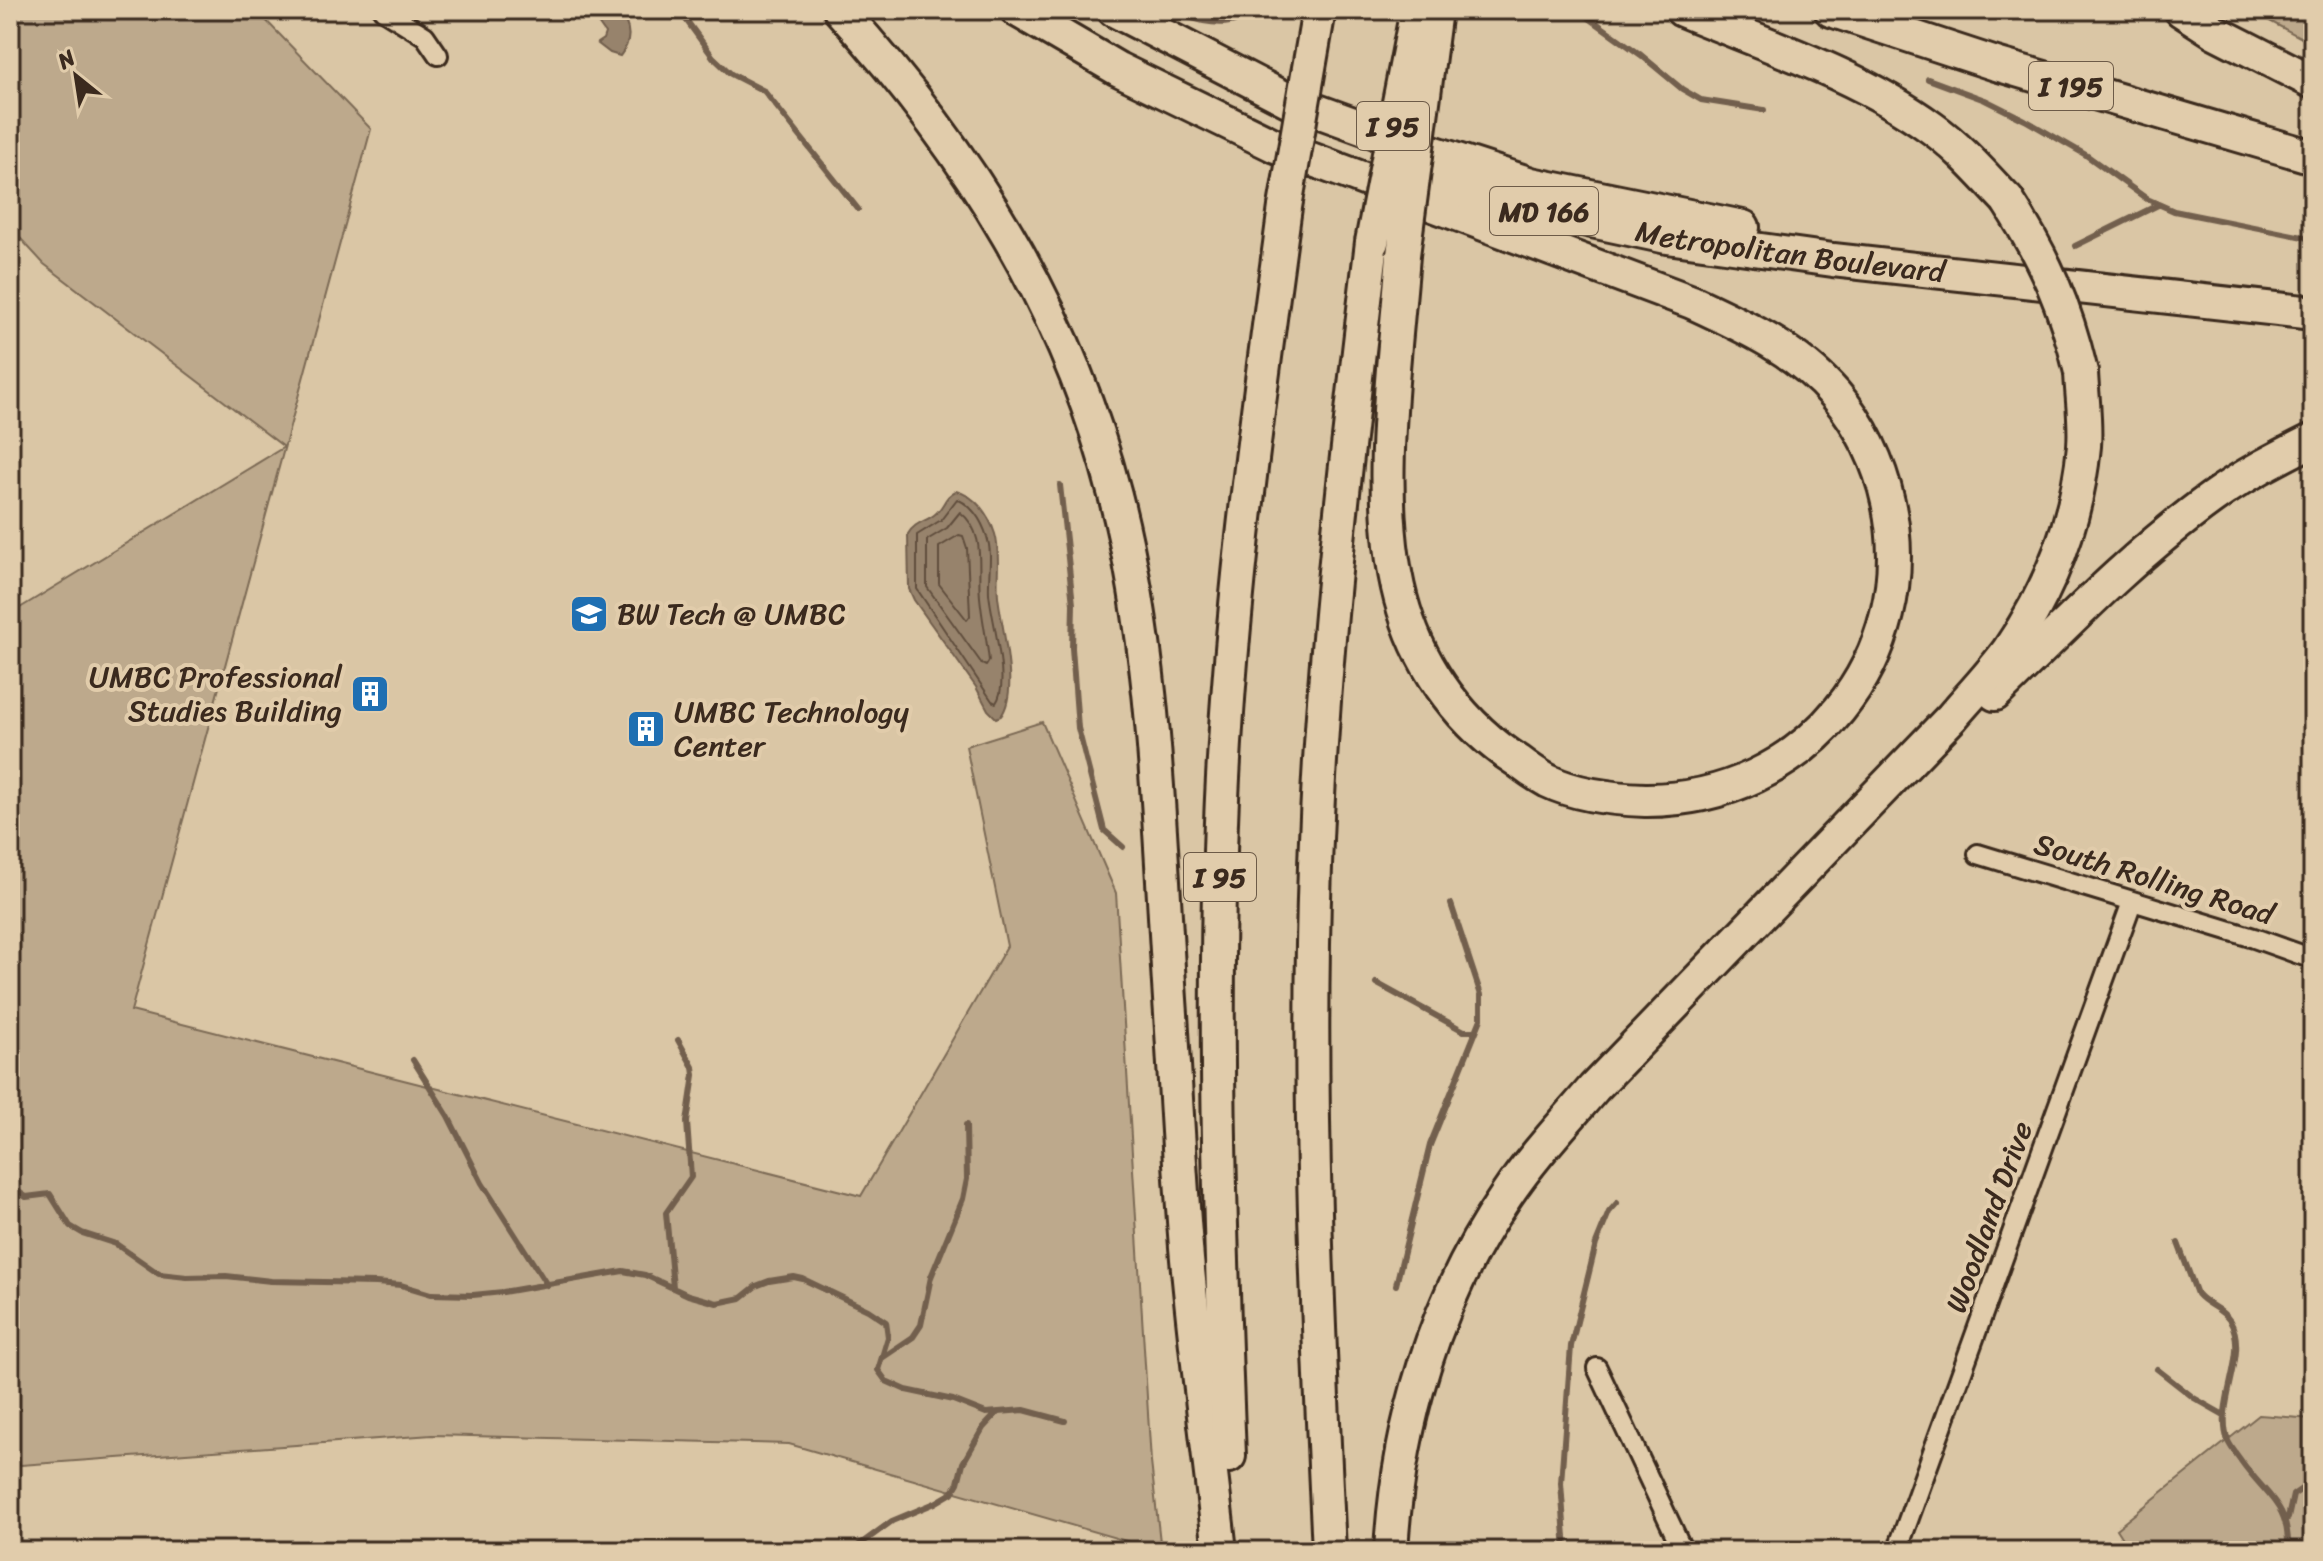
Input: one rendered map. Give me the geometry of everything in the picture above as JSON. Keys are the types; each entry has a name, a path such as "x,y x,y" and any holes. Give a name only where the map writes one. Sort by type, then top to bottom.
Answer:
{"highway":[{"path":"840,10 924,108 973,175 1007,230 1068,353 1091,415 1115,496 1135,594 1149,690 1187,1260 1220,1551"},
{"path":"1018,10 1118,69 1276,146 1692,302 1755,331 1803,363 1836,395 1866,439 1884,485 1894,532 1894,581 1881,637 1863,679 1828,724 1790,757 1752,778 1712,793 1669,800 1627,800 1588,794 1549,781 1474,729 1447,695 1424,658 1404,611 1392,554 1389,433 1403,255 1435,10"},
{"name":"Metropolitan Boulevard","path":"1018,10 1120,63 1281,131 1405,176 1526,207 1667,237 1833,260 2313,313"},
{"path":"1114,10 1290,101 1531,184 1686,217 2103,290"},
{"path":"1285,207 1305,10"},
{"name":"I 95","path":"1233,1551 1220,1234 1217,1040 1220,849 1246,497 1285,207 1319,10"},
{"name":"I 95","path":"1329,1551 1314,1226 1311,1054 1315,865 1325,669 1372,242 1417,10"},
{"path":"1391,1551 1394,1497 1406,1427 1427,1354 1475,1248 1505,1196 1546,1142 1594,1088 1952,717 2006,653 2043,596 2077,498 2084,443 2081,372 2069,322 2051,275 2007,200 1974,165 1933,129 1886,98 1682,10"},
{"name":"I 195","path":"1831,10 1996,64 2313,157"},
{"path":"2181,10 2215,32 2313,82"},
{"path":"1803,874 2124,569 2214,497 2313,440"}],"street":[{"path":"383,10 425,36 438,55"},
{"name":"South Rolling Road","path":"1978,854 2313,959"},
{"name":"Woodland Drive","path":"1897,1551 2132,902"},
{"path":"1597,1368 1683,1551"}],"shaded area":[{"path":"10,10 256,10 371,129 131,1011 861,1196 1007,946 966,746 1042,722 1116,893 1151,1462 1161,1551 789,1444 432,1435 21,1465 10,1460 10,614 284,447 44,264 10,227"},
{"path":"2249,10 2313,10 2313,44"},
{"path":"2259,1415 2313,1419 2313,1551 2130,1551 2116,1529"}],"water":[{"path":"593,10 617,10 625,21 629,33 620,56 597,43 605,33 593,16"},
{"path":"956,491 970,497 981,507 997,542 998,596 1008,658 1009,691 1001,716 996,718 909,589 908,534 937,512"}],"waterway":[{"path":"679,10 713,57 731,74 764,91 858,209"},
{"path":"1171,10 1201,20 1223,23 1242,17 1249,10"},
{"path":"1578,10 1701,100 1764,110"},
{"path":"1928,79 1985,100 2025,120 2086,155 2147,199 2174,211 2313,239"},
{"path":"2075,246 2158,205"},
{"path":"1060,485 1073,604 1072,648 1078,728 1104,830 1123,847"},
{"path":"1396,1285 1430,1145 1481,1019 1481,995 1451,904"},
{"path":"1376,983 1464,1031 1475,1031"},
{"path":"673,1287 666,1213 691,1177 687,1122 694,1075 693,1067 678,1040"},
{"path":"413,1060 448,1116 482,1183 547,1285"},
{"path":"882,1358 913,1337 921,1325 931,1277 963,1199 967,1179 966,1125"},
{"path":"10,1186 26,1197 50,1194 70,1226 116,1244 159,1274 376,1283 401,1285 431,1294 473,1295 623,1271 645,1275 688,1295 717,1303 741,1298 756,1286 769,1281 794,1277 803,1279 886,1322 888,1337 878,1370 886,1381 906,1390 953,1400 986,1413 1024,1410 1065,1421"},
{"path":"1566,1551 1561,1483 1571,1346 1596,1244 1609,1212 1617,1203"},
{"path":"2178,1243 2197,1294 2226,1316 2235,1334 2236,1348 2225,1411 2228,1441 2281,1511 2288,1535 2288,1551"},
{"path":"2157,1369 2194,1398 2224,1415"},
{"path":"851,1551 892,1521 952,1493 963,1463 983,1428 997,1413"},
{"path":"2288,1518 2293,1495 2313,1481"}],"place":[{"name":"BW Tech @ UMBC","path":"589,614"},
{"name":"UMBC Professional Studies Building","path":"370,694"},
{"name":"UMBC Technology Center","path":"646,729"}]}
